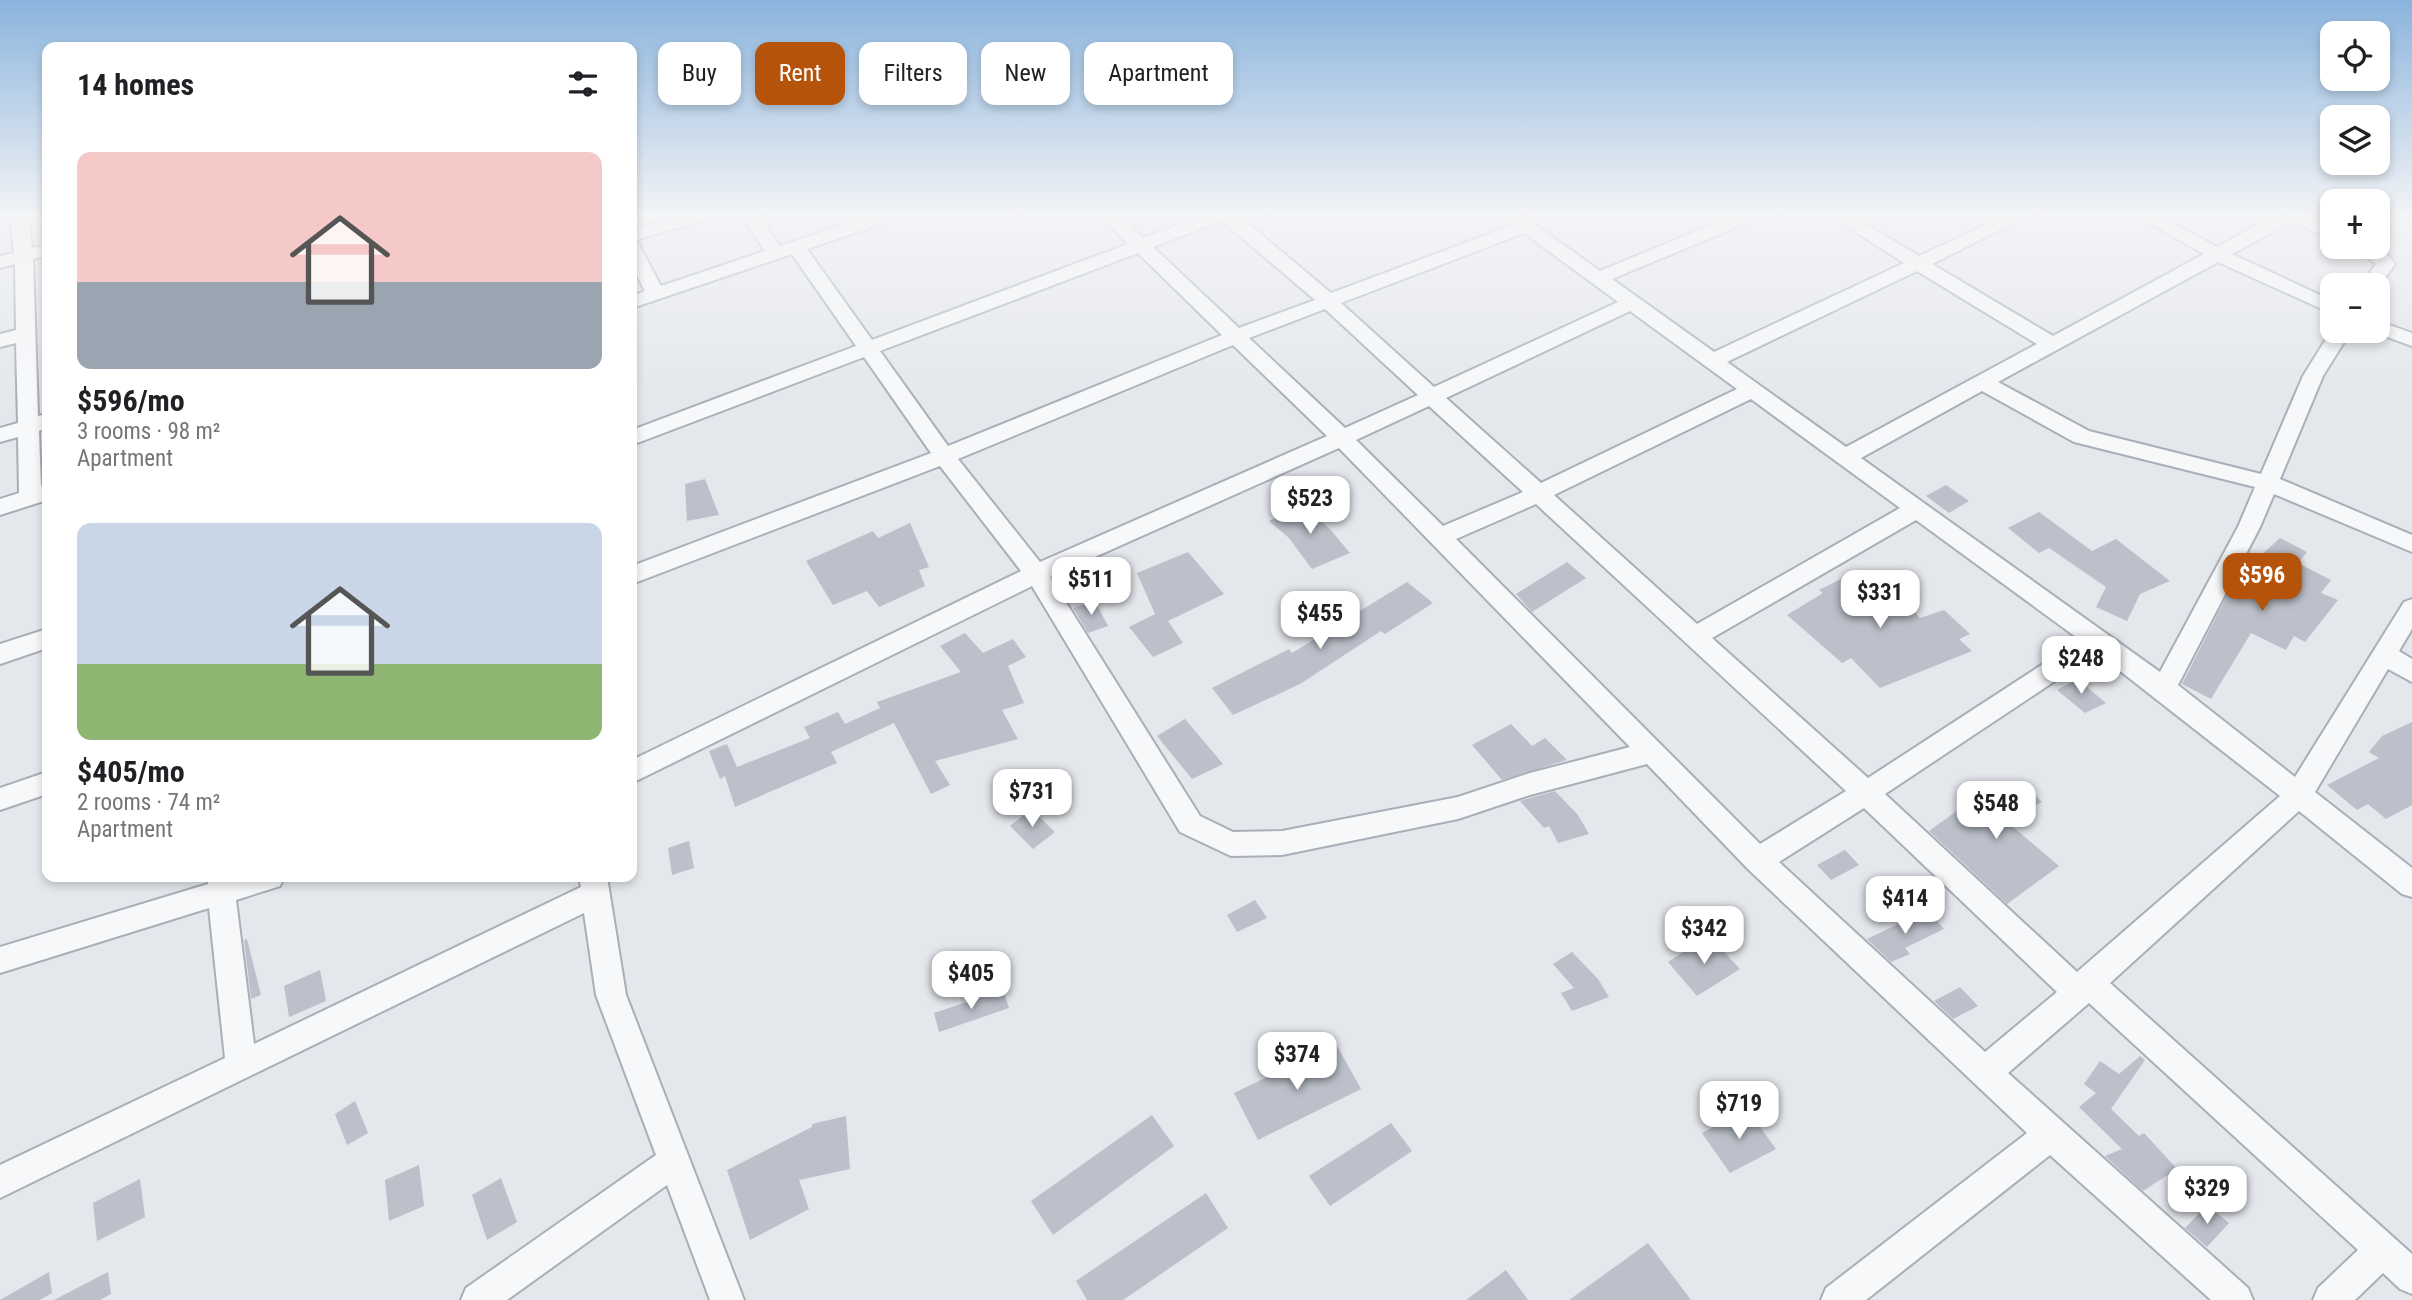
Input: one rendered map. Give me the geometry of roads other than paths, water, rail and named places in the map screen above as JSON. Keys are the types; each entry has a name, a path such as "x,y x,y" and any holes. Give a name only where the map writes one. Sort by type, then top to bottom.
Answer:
{"street":[{"path":"0,507 38,495 38,424 26,333 25,277"},
{"path":"647,277 656,294"},
{"path":"637,300 707,277"},
{"path":"808,277 870,348 944,456 1036,574 1190,824 1231,844 1282,843 1458,808 1530,784 1652,752"},
{"path":"637,436 1059,277"},
{"path":"1172,277 1342,438 1758,860 2051,1135 2236,1300"},
{"path":"1299,277 1866,793 2412,1277"},
{"path":"637,573 944,456 1388,277"},
{"path":"1601,277 1712,361 2164,688 2412,885"},
{"path":"1712,361 1895,277"},
{"path":"1939,277 2052,344"},
{"path":"1845,457 2173,277"},
{"path":"2265,277 2320,303"},
{"path":"637,770 1036,574 1342,438 1429,395 1634,302"},
{"path":"2390,332 2412,340"},
{"path":"0,341 26,333"},
{"path":"2164,688 2249,527 2313,376 2334,343"},
{"path":"1982,382 2082,437 2268,482 2412,544"},
{"path":"1440,537 1538,494 1752,390"},
{"path":"0,435 38,424"},
{"path":"1694,637 1917,509"},
{"path":"1984,1073 2298,796 2386,655 2412,608"},
{"path":"0,654 42,640"},
{"path":"1758,860 1866,793 2098,640"},
{"path":"2386,655 2412,672"},
{"path":"0,799 42,785"},
{"path":"0,960 222,885 240,882"},
{"path":"222,885 242,1067"},
{"path":"0,1182 242,1067 594,885 611,995 727,1300"},
{"path":"1838,1300 2051,1135"},
{"path":"478,1300 674,1161"},
{"path":"2330,1300 2382,1251"}]}
